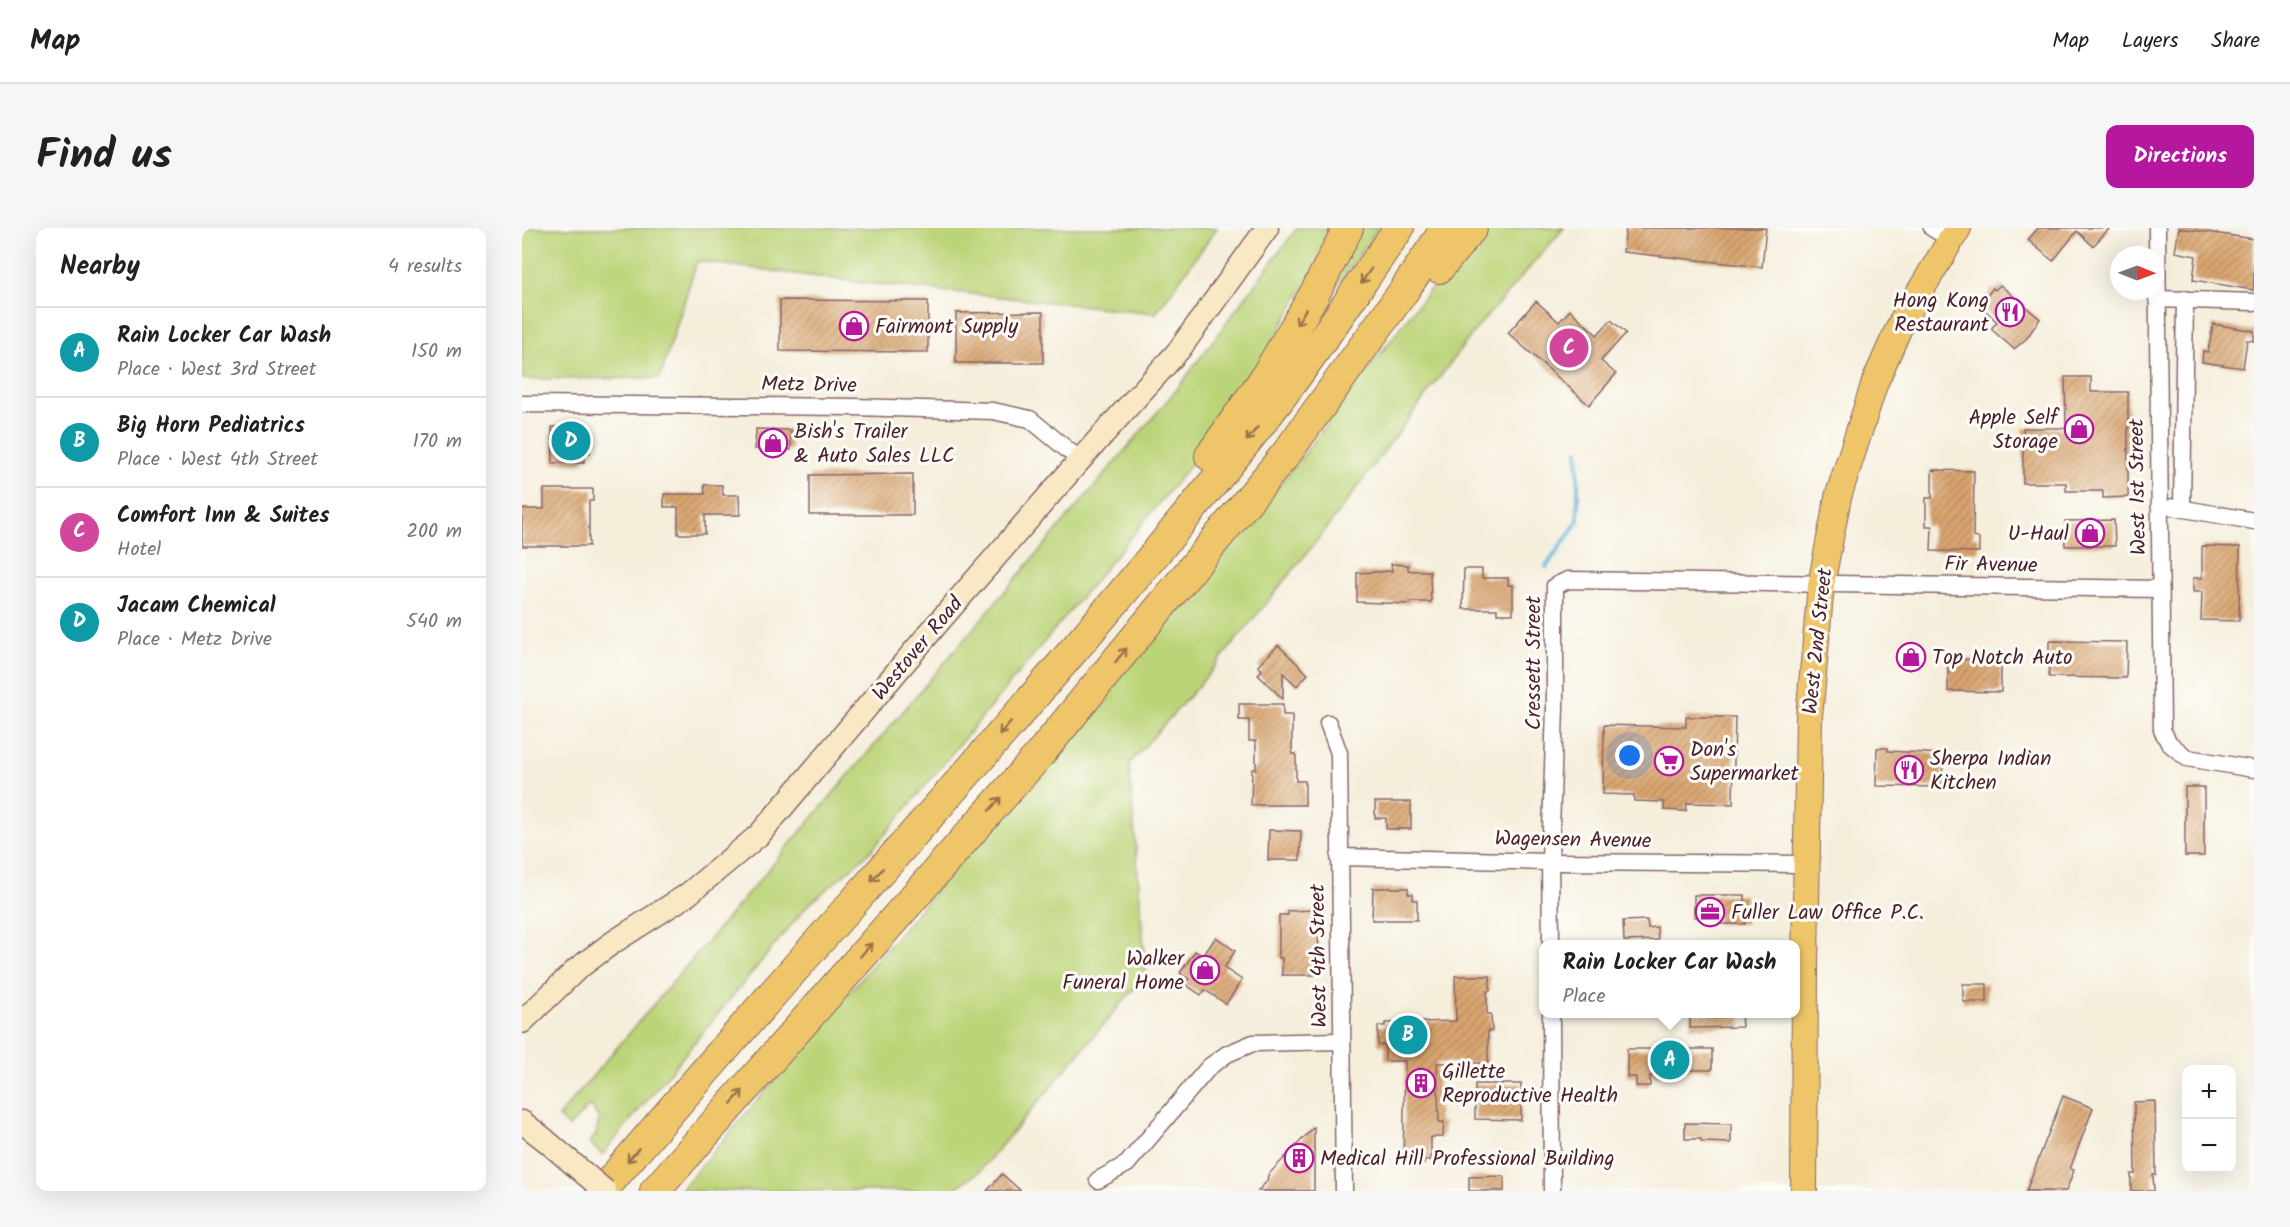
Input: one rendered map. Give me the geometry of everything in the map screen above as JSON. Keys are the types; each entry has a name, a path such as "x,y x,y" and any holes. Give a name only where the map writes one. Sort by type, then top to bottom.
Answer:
{"highway":[{"path":"1033,697 1194,480 1264,379 1315,293 1348,228"},
{"path":"603,1191 1148,562 1267,415 1399,228"},
{"path":"1286,454 1403,292 1446,228"},
{"path":"655,1191 1039,755 1472,228"}],"main road":[{"name":"West 2nd Street","path":"1804,1191 1809,717 1821,585 1838,497 1875,382 1901,323 1947,232"}],"street":[{"name":"Westover Road","path":"522,1023 577,969 687,895 759,835 937,624 1179,350 1267,228"},
{"name":"West 1st Street","path":"2157,228 2157,246"},
{"path":"2164,299 2254,302"},
{"path":"2182,508 2185,299"},
{"name":"West 1st Street","path":"2157,300 2162,730 2169,743 2187,758 2254,769"},
{"name":"Metz Drive","path":"522,404 854,407 993,411 1030,419 1080,460"},
{"path":"2160,504 2254,521"},
{"name":"Cressett Street","path":"1550,862 1555,717 1554,586 1568,580 1821,585"},
{"name":"Fir Avenue","path":"1821,585 2160,589"},
{"name":"West 4th Street","path":"1328,723 1339,753 1344,1191"},
{"name":"Wagensen Avenue","path":"1339,857 1550,862 1807,864"},
{"path":"1550,862 1551,940"},
{"path":"1551,1018 1552,1191"},
{"path":"1098,1180 1127,1164 1209,1066 1227,1054 1253,1043 1341,1041"},
{"path":"522,1122 603,1191"}],"green space":[{"path":"522,228 1217,228 1156,313 857,282 697,261 660,378 522,379"},
{"path":"1297,228 1337,228 1263,359 1193,462 872,850 805,908 602,1155 589,1142 596,1135 599,1118 590,1105 569,1127 558,1117 1178,388"},
{"path":"1357,228 1378,228 1317,314"},
{"path":"1481,228 1564,228 1475,330 1323,533 1207,676 1129,764 1146,974 979,1172 951,1191 680,1191 1271,497 1417,306"}],"building":[{"path":"1626,228 1766,228 1762,267 1623,252"},
{"path":"2038,228 2110,228 2093,246 2077,231 2053,261 2028,240"},
{"path":"2179,228 2254,239 2254,290 2193,280 2196,256 2175,252"},
{"name":"Hong Kong Restaurant","path":"2000,285 2040,319 2026,339 2014,349 1991,329 1997,322 1982,307 1982,302 1993,288 1995,290"},
{"name":"Fairmont Supply","path":"780,300 928,301 928,352 780,351"},
{"path":"1536,301 1559,322 1570,310 1597,335 1611,320 1626,333 1601,361 1616,374 1589,405 1508,333"},
{"path":"1043,312 1043,363 956,363 956,313"},
{"path":"2213,324 2254,331 2254,341 2247,340 2243,368 2202,362 2203,351 2208,352"},
{"path":"2065,377 2091,377 2091,392 2128,392 2128,497 2103,498 2103,491 2066,491 2066,483 2023,483 2023,428 2066,428"},
{"path":"552,427 590,427 590,454 584,454 584,463 553,463"},
{"name":"Bish's Trailer & Auto Sales LLC","path":"756,429 791,430 791,450 755,449"},
{"path":"1932,470 1974,471 1973,537 1979,538 1979,552 1931,551 1932,526 1926,526 1926,498 1932,498"},
{"path":"913,474 913,515 810,515 810,475"},
{"path":"704,485 722,485 723,495 739,495 740,515 705,515 705,534 678,534 678,507 664,507 664,494 705,494"},
{"path":"544,489 593,489 593,501 589,501 589,546 522,546 522,509 544,509"},
{"name":"U-Haul","path":"2114,520 2115,546 2065,546 2065,521"},
{"path":"2202,546 2240,547 2239,621 2201,620 2202,592 2193,592 2193,578 2202,578"},
{"path":"1391,564 1408,565 1408,570 1430,571 1431,602 1410,602 1410,604 1357,602 1357,573 1392,571"},
{"path":"1464,569 1482,569 1482,578 1508,578 1508,585 1513,585 1513,614 1497,614 1497,609 1463,609"},
{"path":"2049,641 2127,642 2126,678 2049,677"},
{"path":"1278,645 1308,674 1297,686 1283,673 1283,699 1258,675 1262,670 1258,666"},
{"path":"1948,659 2001,660 2001,692 1948,691"},
{"path":"1239,704 1283,704 1283,715 1292,715 1292,754 1296,754 1296,781 1305,781 1305,805 1251,805 1252,769 1256,769 1256,741 1249,741 1249,720 1239,720"},
{"name":"Don's Supermarket","path":"1686,717 1735,717 1733,804 1687,803 1686,811 1664,810 1664,802 1634,801 1634,795 1603,794 1604,725 1686,727"},
{"name":"Sherpa Indian Kitchen","path":"1877,748 1888,748 1888,751 1943,754 1942,787 1876,786"},
{"path":"2185,787 2204,787 2204,856 2185,856"},
{"path":"1375,802 1411,802 1411,829 1386,829 1386,818 1375,818"},
{"path":"1269,830 1301,831 1300,860 1268,860"},
{"path":"1373,888 1408,888 1408,894 1413,894 1413,900 1417,900 1417,920 1372,920"},
{"path":"1694,895 1745,895 1745,924 1717,924 1717,917 1694,917"},
{"path":"1318,910 1319,975 1282,975 1282,958 1279,958 1279,915 1288,915 1288,911"},
{"path":"1647,920 1648,928 1657,927 1658,940 1624,940 1623,921"},
{"name":"Walker Funeral Home","path":"1216,937 1235,951 1224,968 1242,980 1226,1004 1205,990 1201,995 1185,984 1189,979 1180,973 1195,951 1203,956"},
{"path":"1455,976 1490,976 1490,991 1487,991 1487,1014 1491,1014 1492,1031 1488,1031 1488,1063 1437,1063 1439,1122 1444,1122 1443,1137 1431,1137 1431,1160 1424,1160 1424,1164 1403,1164 1405,1061 1385,1061 1385,1045 1378,1045 1378,1026 1385,1026 1385,1023 1456,1021"},
{"path":"1963,984 1987,984 1987,1002 1963,1002"},
{"path":"1690,1018 1741,1018 1742,1027 1690,1028"},
{"path":"1627,1049 1712,1049 1712,1070 1661,1070 1661,1076 1650,1076 1650,1086 1636,1086 1636,1077 1627,1077"},
{"path":"1475,1084 1521,1084 1521,1120 1475,1119"},
{"path":"2063,1096 2093,1108 2070,1169 2074,1170 2066,1191 2026,1191"},
{"path":"2155,1101 2156,1175 2153,1175 2154,1191 2131,1191 2131,1174 2135,1174 2134,1102"},
{"path":"1685,1123 1731,1124 1731,1143 1685,1139"},
{"name":"Medical Hill Professional Building","path":"1314,1127 1314,1191 1258,1191 1267,1181 1268,1175"},
{"path":"1002,1174 1021,1191 987,1191"},
{"path":"1504,1176 1504,1191 1469,1191 1469,1177"}],"waterway":[{"path":"1546,567 1578,521 1578,450"}],"place":[{"name":"Hong Kong Restaurant","path":"2010,312"},
{"name":"Fairmont Supply","path":"854,326"},
{"name":"Comfort Inn & Suites","path":"1569,348"},
{"name":"Apple Self Storage","path":"2079,429"},
{"name":"Jacam Chemical","path":"571,441"},
{"name":"Bish's Trailer & Auto Sales LLC","path":"773,443"},
{"name":"U-Haul","path":"2090,533"},
{"name":"Top Notch Auto","path":"1911,657"},
{"name":"Don's Supermarket","path":"1669,761"},
{"name":"Sherpa Indian Kitchen","path":"1909,770"},
{"name":"Fuller Law Office P.C.","path":"1710,912"},
{"name":"Walker Funeral Home","path":"1205,970"},
{"name":"Big Horn Pediatrics","path":"1408,1035"},
{"name":"Rain Locker Car Wash","path":"1670,1060"},
{"name":"Gillette Reproductive Health","path":"1421,1083"},
{"name":"Medical Hill Professional Building","path":"1299,1158"}]}
